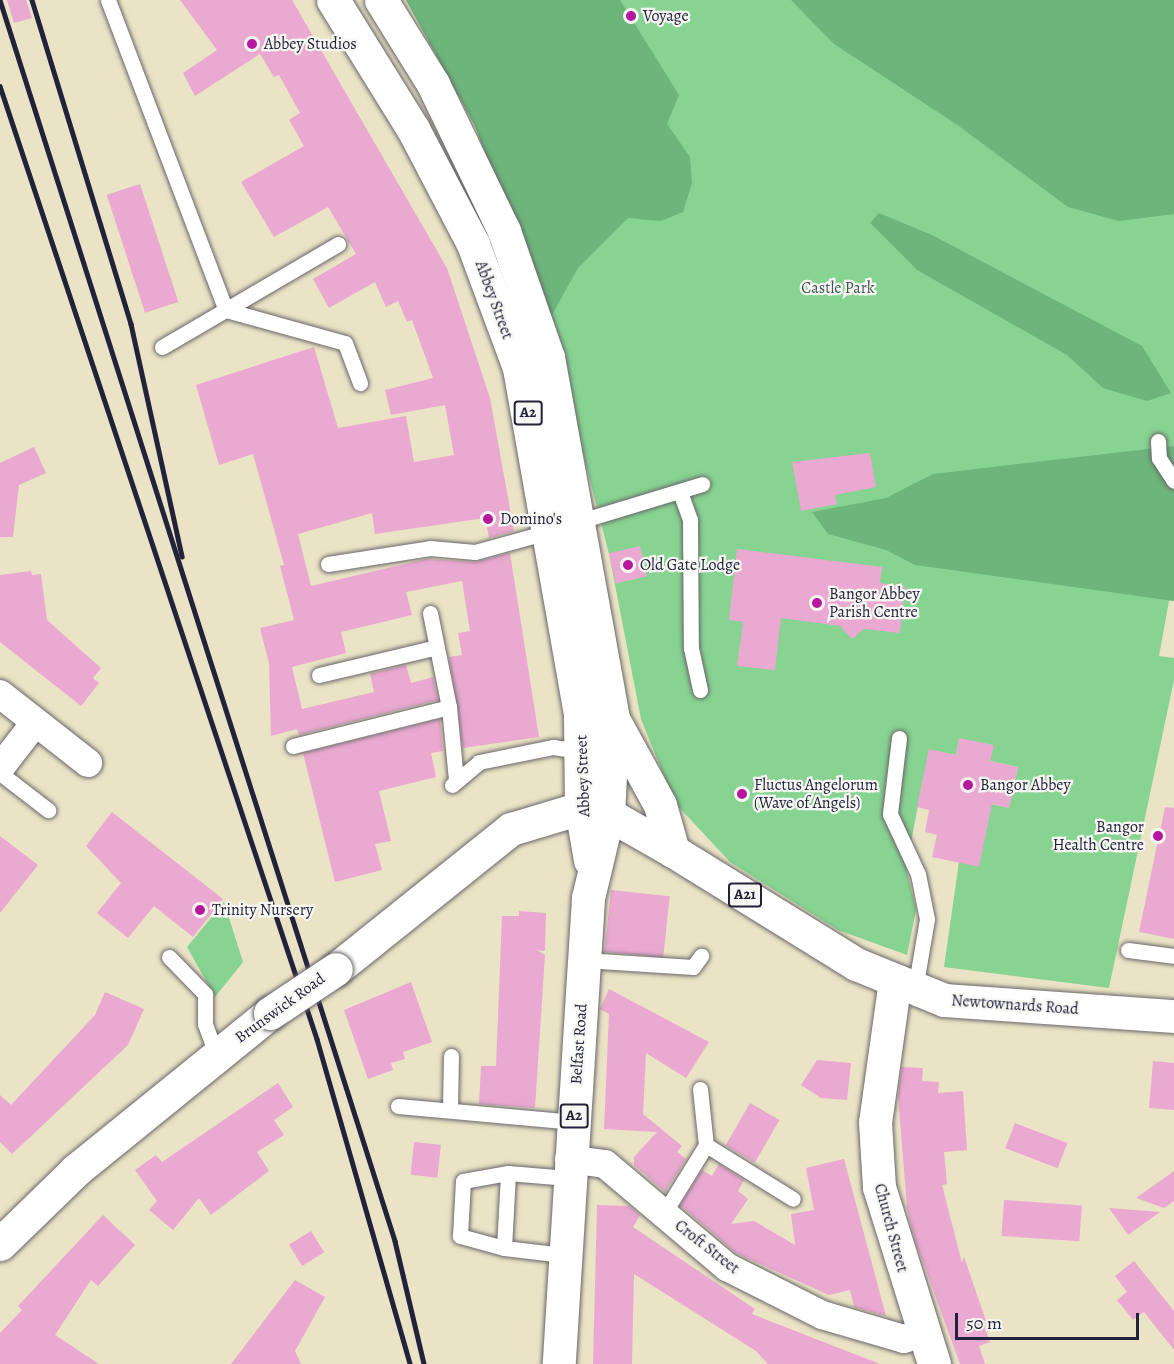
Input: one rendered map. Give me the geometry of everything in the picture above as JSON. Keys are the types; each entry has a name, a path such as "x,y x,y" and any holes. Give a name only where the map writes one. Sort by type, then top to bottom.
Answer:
{"main road":[{"name":"Abbey Street","path":"333,0 413,129 473,244 519,368 550,532 594,811"},
{"name":"Abbey Street","path":"381,0 433,84 504,231 548,357 580,520 613,718 594,811 591,868"},
{"path":"613,718 660,805 673,851"},
{"name":"Newtownards Road","path":"594,811 673,851 795,930 905,985 944,1000 1174,1016"},
{"name":"Brunswick Road","path":"0,1244 76,1170 270,1012 336,969 511,829 594,811"},
{"name":"Belfast Road","path":"559,1364 563,1255 591,868"},
{"name":"Church Street","path":"905,985 875,1122 879,1187 922,1333 934,1364"}],"street":[{"path":"0,694 34,724 88,763"},
{"path":"0,768 34,724"},
{"name":"Croft Street","path":"569,1169 605,1164 727,1267 822,1316 904,1340 922,1333"}],"lane":[{"path":"108,0 226,310"},
{"path":"162,347 338,244"},
{"path":"226,310 345,343 360,383"},
{"path":"1158,441 1159,458 1174,481"},
{"path":"328,564 430,548 475,552 550,532 580,520 702,484"},
{"path":"680,492 690,520 692,648 700,690"},
{"path":"430,613 449,707 453,784 479,762 553,747 583,752"},
{"path":"319,675 437,646"},
{"path":"293,746 449,707"},
{"path":"899,738 890,814 918,874 927,919 905,985"},
{"path":"0,773 48,810"},
{"path":"1128,950 1174,956"},
{"path":"584,960 693,967 701,956"},
{"path":"169,957 205,994 205,1024 216,1056"},
{"path":"450,1108 452,1056"},
{"path":"664,1214 706,1145 700,1089"},
{"path":"398,1106 450,1108 574,1122"},
{"path":"706,1145 793,1199"},
{"path":"563,1255 504,1248 460,1236 463,1181 508,1173 569,1169"},
{"path":"504,1248 508,1173"}],"green space":[{"name":"Castle Park","path":"406,0 1174,0 1174,598 1169,601 1159,656 1174,658 1174,680 1109,988 944,967 959,862 987,803 1009,808 1018,767 990,761 993,746 959,739 956,755 929,750 906,867 916,910 907,955 838,930 730,862 675,803 641,719 609,554 563,375 509,212 475,126"},
{"path":"406,0 620,0 679,95 667,124 690,157 692,183 683,212 661,221 628,218 578,268 548,322 475,126"},
{"path":"791,0 1174,0 1174,214 1119,221 1068,207 956,124 834,44"},
{"path":"879,213 932,235 1142,346 1171,393 1147,401 1103,388 1067,355 917,270 870,223"},
{"path":"1174,446 1174,601 915,565 886,550 828,534 812,512 886,498 933,474"},
{"path":"224,902 243,962 215,997 187,947"}],"building":[{"path":"7,0 26,0 32,18 14,23"},
{"path":"180,0 292,0 447,268 490,398 514,531 489,538 485,518 375,534 372,513 298,534 311,586 426,559 475,562 510,553 539,737 463,748 449,657 462,655 458,633 470,631 462,581 406,592 412,615 341,632 346,653 292,667 302,709 374,692 370,674 406,665 411,683 433,677 438,700 299,735 297,729 271,736 269,663 260,628 294,620 280,566 284,565 253,454 219,465 196,385 314,347 338,428 406,416 414,462 454,455 445,405 391,415 385,390 433,378 412,320 407,322 398,301 386,307 375,282 329,308 313,279 356,254 328,207 274,237 241,182 304,146 289,120 300,113 279,75 274,77 260,54 195,96 183,73 217,50"},
{"path":"140,184 178,302 145,313 107,195"},
{"path":"34,447 46,473 19,485 13,537 0,537 0,463"},
{"path":"870,453 876,487 835,495 837,504 801,511 792,462"},
{"name":"Old Gate Lodge","path":"640,546 647,576 616,583 609,553"},
{"name":"Bangor Abbey Parish Centre","path":"737,549 882,567 880,583 905,587 900,633 864,629 852,639 840,626 781,618 775,670 737,666 743,622 729,620"},
{"path":"31,571 32,575 41,574 47,620 101,668 93,678 99,683 81,706 0,642 0,575"},
{"path":"440,719 443,751 431,753 436,777 379,791 391,841 375,844 382,870 335,882 303,753"},
{"name":"Bangor Abbey","path":"959,738 994,745 990,761 1018,767 1009,808 992,804 979,867 932,857 937,835 925,832 929,810 917,807 929,749 956,755"},
{"path":"1165,807 1174,808 1174,939 1139,932"},
{"path":"112,812 223,899 193,937 154,906 128,938 97,913 121,883 86,846"},
{"path":"0,836 38,865 0,913"},
{"path":"611,890 670,896 663,958 605,952"},
{"path":"519,911 546,913 545,951 537,950 545,955 535,1108 479,1104 481,1066 496,1066 502,916 519,916"},
{"path":"411,982 432,1042 403,1052 405,1059 391,1063 393,1070 368,1079 344,1010"},
{"path":"609,989 709,1042 686,1078 646,1053 643,1114 682,1146 677,1152 686,1159 665,1192 634,1165 634,1157 657,1132 604,1129 609,1014 600,1009"},
{"path":"105,992 144,1009 128,1045 12,1154 0,1142 0,1095 11,1105 95,1015"},
{"path":"817,1060 851,1063 847,1100 821,1098 801,1085"},
{"path":"1153,1061 1174,1063 1174,1110 1149,1108"},
{"path":"902,1067 923,1068 922,1081 939,1082 938,1093 963,1091 967,1150 944,1152 947,1184 942,1185 962,1263 964,1257 986,1321 982,1320 990,1342 979,1346 985,1364 960,1364 915,1240 907,1208 898,1095"},
{"path":"278,1083 293,1107 274,1120 284,1135 257,1152 269,1171 211,1215 199,1198 173,1230 149,1210 157,1201 135,1170 156,1155 162,1162"},
{"path":"750,1103 779,1120 755,1162 726,1145"},
{"path":"1015,1123 1067,1143 1058,1168 1005,1148"},
{"path":"414,1142 441,1145 437,1178 411,1175"},
{"path":"844,1159 886,1316 854,1307 850,1290 829,1295 736,1253 680,1205 702,1170 712,1176 719,1164 744,1180 738,1191 748,1199 731,1224 754,1221 795,1245 791,1214 814,1210 806,1168"},
{"path":"1174,1171 1174,1201 1164,1208 1136,1198"},
{"path":"1004,1200 1082,1205 1079,1241 1001,1236"},
{"path":"597,1205 629,1206 640,1215 633,1227 755,1309 752,1314 880,1364 768,1364 756,1351 634,1274 632,1364 593,1364"},
{"path":"1109,1208 1160,1212 1128,1235"},
{"path":"103,1215 135,1245 98,1286 91,1280 55,1335 99,1364 0,1364 0,1333 22,1310 18,1306"},
{"path":"311,1231 324,1252 302,1266 289,1245"},
{"path":"1134,1261 1174,1311 1174,1350 1144,1312 1133,1320 1117,1300 1127,1292 1115,1276"},
{"path":"295,1280 325,1297 295,1351 301,1364 231,1364"}],"railway":[{"path":"0,0 395,1241 424,1364"},
{"path":"32,0 131,324 182,556"},
{"path":"0,86 317,1039 410,1364"}],"place":[{"name":"Voyage","path":"631,16"},
{"name":"Abbey Studios","path":"252,44"},
{"name":"Domino's","path":"488,519"},
{"name":"Old Gate Lodge","path":"628,565"},
{"name":"Bangor Abbey Parish Centre","path":"817,603"},
{"name":"Bangor Abbey","path":"968,785"},
{"name":"Fluctus Angelorum (Wave of Angels)","path":"742,794"},
{"name":"Bangor Health Centre","path":"1158,836"},
{"name":"Trinity Nursery","path":"200,910"}]}
